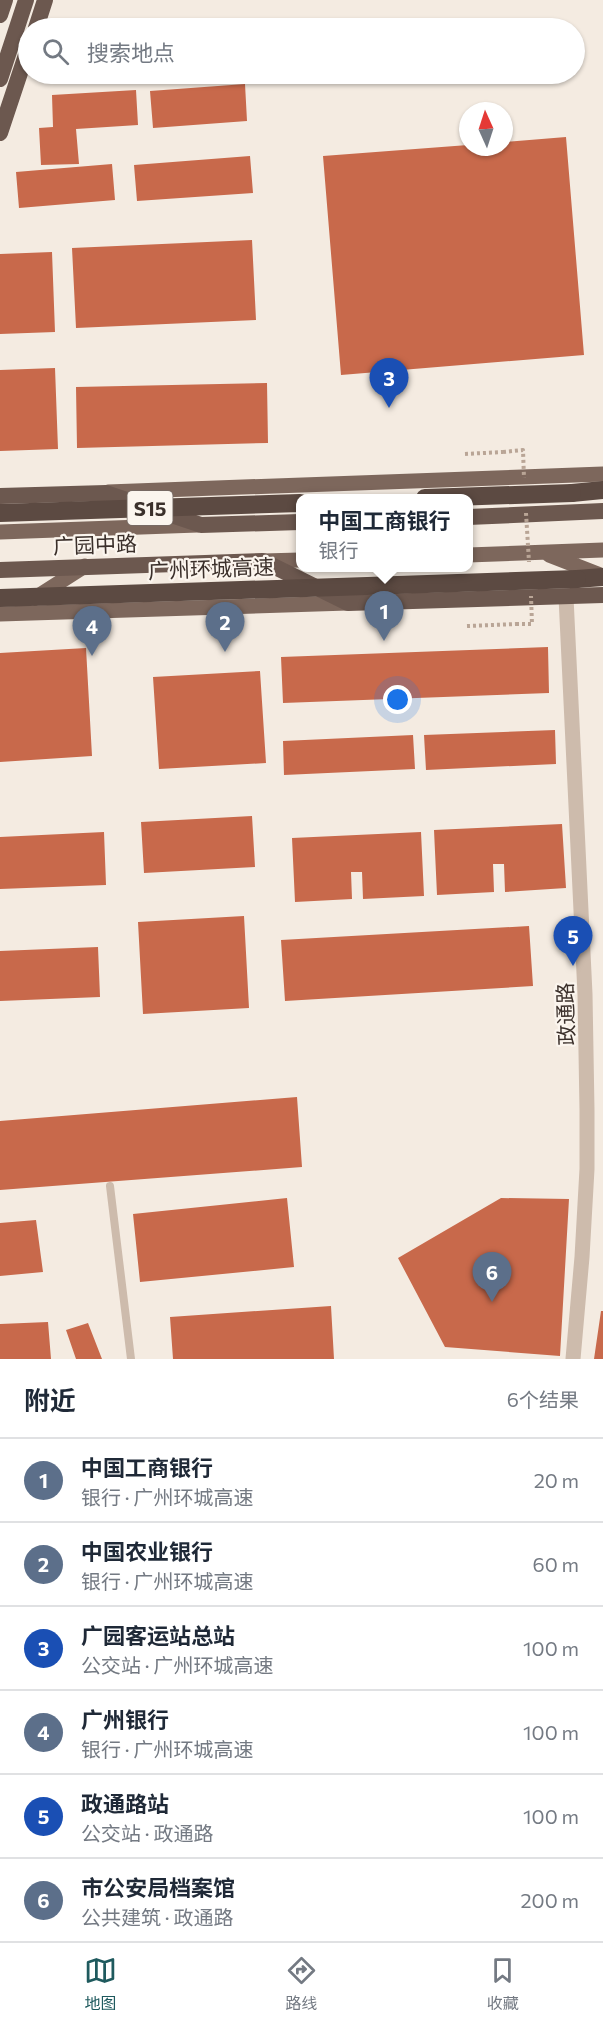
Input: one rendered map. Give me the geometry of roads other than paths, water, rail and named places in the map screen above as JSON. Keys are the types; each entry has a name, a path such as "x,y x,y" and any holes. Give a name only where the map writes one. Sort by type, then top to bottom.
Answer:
{"highway":[{"path":"0,15 5,0"},
{"path":"20,18 26,0"},
{"path":"39,18 45,0"},
{"path":"0,78 18,24"},
{"path":"0,133 18,79"},
{"path":"473,496 603,490"},
{"path":"0,496 105,493 201,525"},
{"name":"S15","path":"0,513 296,503"},
{"path":"473,517 603,511"},
{"name":"广园中路","path":"201,525 296,522"},
{"path":"263,561 348,603 603,596"},
{"name":"广园中路","path":"0,570 263,561"},
{"name":"广州环城高速","path":"0,598 603,577"}],"main road":[{"path":"105,493 603,474"},
{"name":"广园中路","path":"0,532 201,525"},
{"path":"473,555 603,550"},
{"path":"543,552 603,577"},
{"name":"广园中路","path":"263,561 296,560"},
{"path":"5,614 85,566"},
{"path":"5,614 348,603"}],"street":[{"name":"政通路","path":"566,597 585,994 587,1088 587,1169 573,1359"}],"lane":[{"path":"110,1186 131,1359"}],"place":[{"name":"广园客运站总站","path":"389,408"},
{"name":"中国工商银行","path":"384,641"},
{"name":"中国农业银行","path":"225,652"},
{"name":"广州银行","path":"92,656"},
{"name":"政通路站","path":"573,966"},
{"name":"市公安局档案馆","path":"492,1302"}]}
